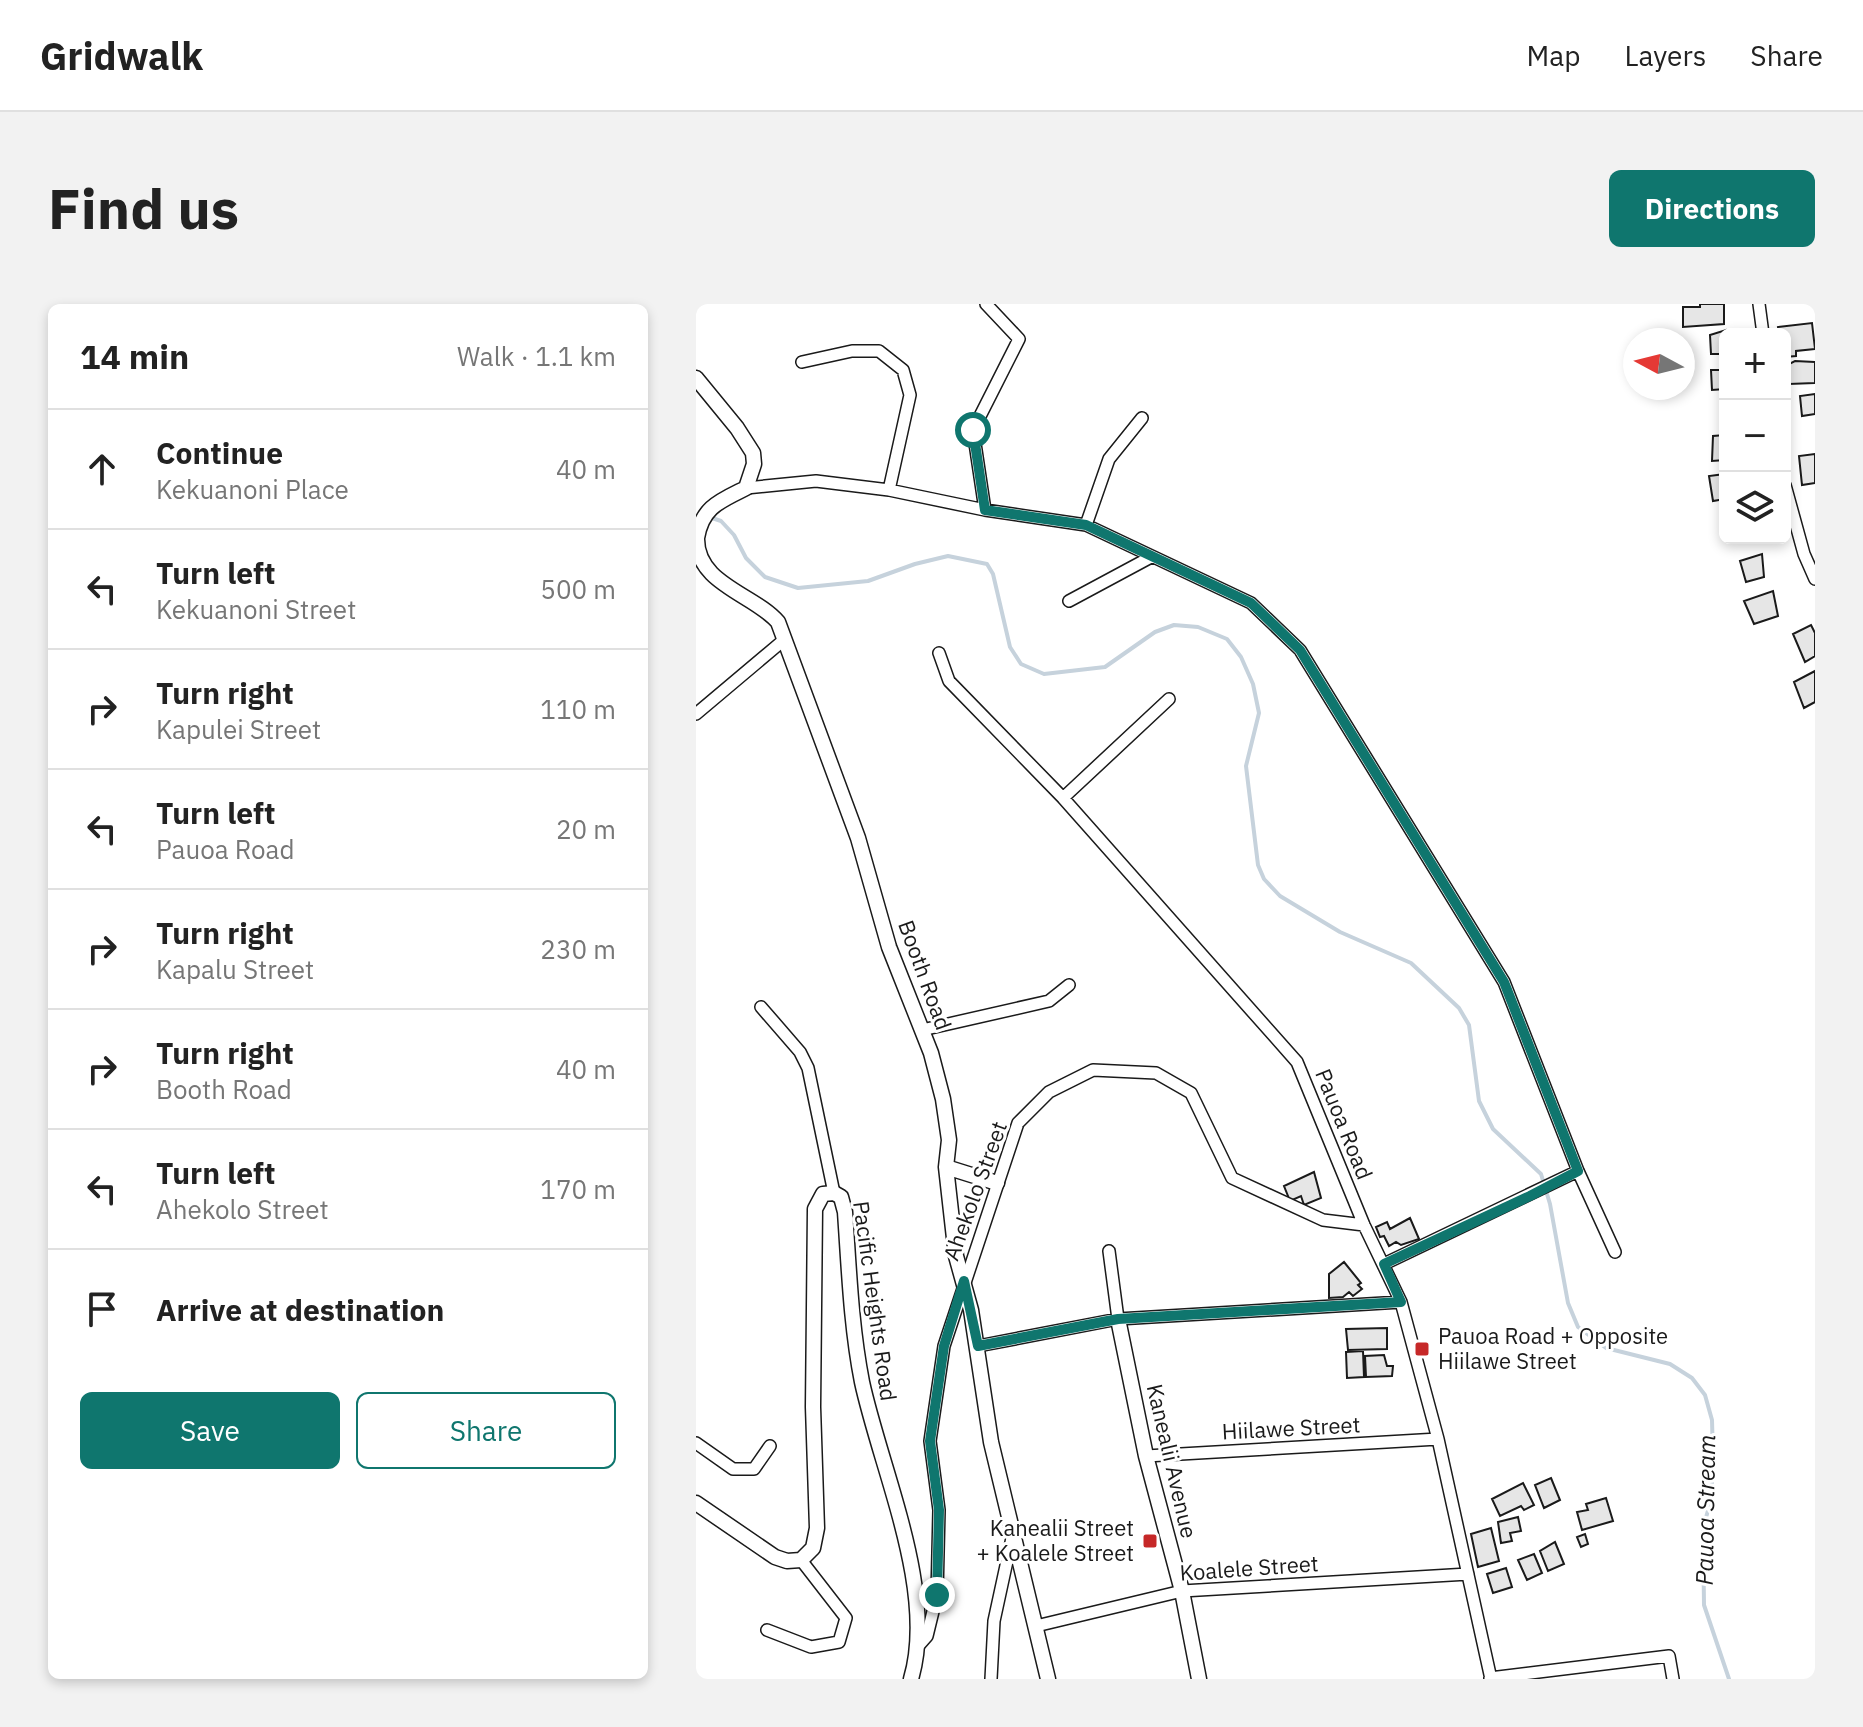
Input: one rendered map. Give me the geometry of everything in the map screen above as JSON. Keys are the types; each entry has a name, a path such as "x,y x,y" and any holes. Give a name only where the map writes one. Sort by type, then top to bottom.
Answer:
{"street":[{"path":"985,510 973,430 1019,339 986,304"},
{"path":"1759,304 1762,328"},
{"path":"802,362 852,351 879,351 903,370 910,395 889,490"},
{"path":"696,378 753,453 754,464 746,488 816,481 889,490 985,510 1086,525 1251,603 1300,650 1504,982 1578,1171 1615,1252"},
{"path":"1086,525 1109,459 1142,418"},
{"name":"Booth Road","path":"746,488 706,511 698,534 696,553 700,569 770,612 778,622 858,838 900,978 922,1030 943,1099 949,1140 946,1167 956,1256 978,1346 991,1442 1048,1679"},
{"path":"1791,507 1804,554 1815,579"},
{"path":"1069,601 1151,557"},
{"path":"696,714 785,639"},
{"name":"Pauoa Road","path":"939,653 949,681 1063,798 1297,1062 1364,1225 1401,1302 1438,1439 1490,1678"},
{"path":"1063,798 1169,699"},
{"path":"922,1030 1049,1001 1069,985"},
{"path":"761,1007 800,1052 808,1068 834,1193"},
{"name":"Ahekolo Street","path":"919,1645 927,1636 937,1595 939,1510 930,1441 944,1346 1018,1123 1049,1092 1093,1070 1156,1073 1191,1093 1232,1178 1323,1220 1364,1225"},
{"path":"946,1167 997,1183"},
{"path":"1384,1264 1578,1171"},
{"name":"Pacific Heights Road","path":"801,1560 813,1548 817,1528 813,1407 815,1209 823,1194 834,1193 841,1197 844,1204 857,1357 872,1425 906,1545 919,1623 919,1645 911,1679"},
{"name":"Kanealii Avenue","path":"1109,1251 1118,1319 1146,1456 1182,1591 1199,1679"},
{"path":"978,1346 1118,1319 1401,1302"},
{"name":"Hiilawe Street","path":"1146,1456 1438,1439"},
{"path":"696,1443 733,1469 754,1469 770,1446"},
{"path":"696,1503 775,1557 787,1561 801,1560 846,1618 839,1642 811,1647 767,1630"},
{"path":"991,1679 994,1621 1013,1534"},
{"name":"Koalele Street","path":"1036,1626 1182,1591 1468,1574"},
{"path":"1490,1678 1669,1656 1673,1679"}],"building":[{"path":"1700,304 1724,304 1724,324 1683,327 1683,307 1700,307"},
{"path":"1812,323 1815,349 1796,351 1796,356 1791,356 1791,328 1778,327"},
{"path":"1719,332 1719,354 1711,354 1710,335"},
{"path":"1815,362 1815,383 1791,384 1791,363"},
{"path":"1711,370 1719,370 1719,389 1712,390"},
{"path":"1815,394 1815,414 1802,416 1800,396"},
{"path":"1713,436 1719,436 1719,460 1712,461"},
{"path":"1815,454 1815,483 1802,485 1799,456"},
{"path":"1719,475 1719,500 1713,501 1709,476"},
{"path":"1762,554 1764,577 1746,582 1740,561"},
{"path":"1773,591 1778,616 1754,624 1744,601"},
{"path":"1811,625 1815,633 1815,656 1805,662 1793,634"},
{"path":"1815,671 1815,702 1804,708 1794,682"},
{"path":"1314,1172 1321,1198 1304,1205 1301,1196 1290,1201 1284,1186"},
{"path":"1410,1218 1419,1239 1389,1246 1384,1236 1380,1237 1376,1227 1387,1222 1390,1229"},
{"path":"1344,1262 1361,1283 1358,1285 1362,1289 1353,1296 1349,1292 1343,1297 1329,1298 1329,1274"},
{"path":"1387,1328 1387,1349 1348,1350 1346,1329"},
{"path":"1363,1351 1364,1377 1347,1378 1346,1352"},
{"path":"1384,1355 1387,1366 1393,1366 1392,1376 1366,1377 1365,1356"},
{"path":"1551,1478 1560,1500 1544,1508 1535,1485"},
{"path":"1523,1483 1534,1505 1524,1510 1521,1506 1500,1516 1492,1499"},
{"path":"1606,1498 1613,1521 1582,1530 1577,1512 1588,1510 1586,1504"},
{"path":"1518,1517 1521,1531 1510,1533 1512,1541 1501,1543 1498,1522"},
{"path":"1491,1528 1499,1561 1478,1567 1471,1534"},
{"path":"1585,1534 1588,1544 1581,1547 1577,1537"},
{"path":"1555,1542 1564,1564 1548,1571 1540,1551"},
{"path":"1534,1554 1542,1573 1527,1580 1518,1560"},
{"path":"1506,1568 1512,1587 1493,1593 1487,1574"}],"waterway":[{"name":"Pauoa Stream","path":"709,517 721,521 734,535 746,558 765,577 798,588 868,581 948,556 987,564 993,574 1010,647 1021,664 1044,674 1105,667 1155,632 1174,625 1198,627 1227,639 1241,657 1253,684 1259,713 1246,766 1258,865 1264,879 1280,896 1340,932 1411,963 1459,1008 1469,1025 1479,1101 1493,1129 1541,1174 1550,1204 1568,1303 1578,1327 1606,1348 1670,1364 1692,1378 1705,1395 1712,1420 1713,1457 1711,1500 1703,1528 1704,1605 1729,1679"}],"place":[{"name":"Pauoa Road + Opposite Hiilawe Street","path":"1422,1349"},
{"name":"Kanealii Street + Koalele Street","path":"1150,1541"}],"route":[{"path":"937,1595 939,1510 930,1441 944,1346 964,1281 978,1346 1118,1319 1401,1302 1384,1264 1578,1171 1504,982 1300,650 1251,603 1086,525 985,510 973,430"}]}
